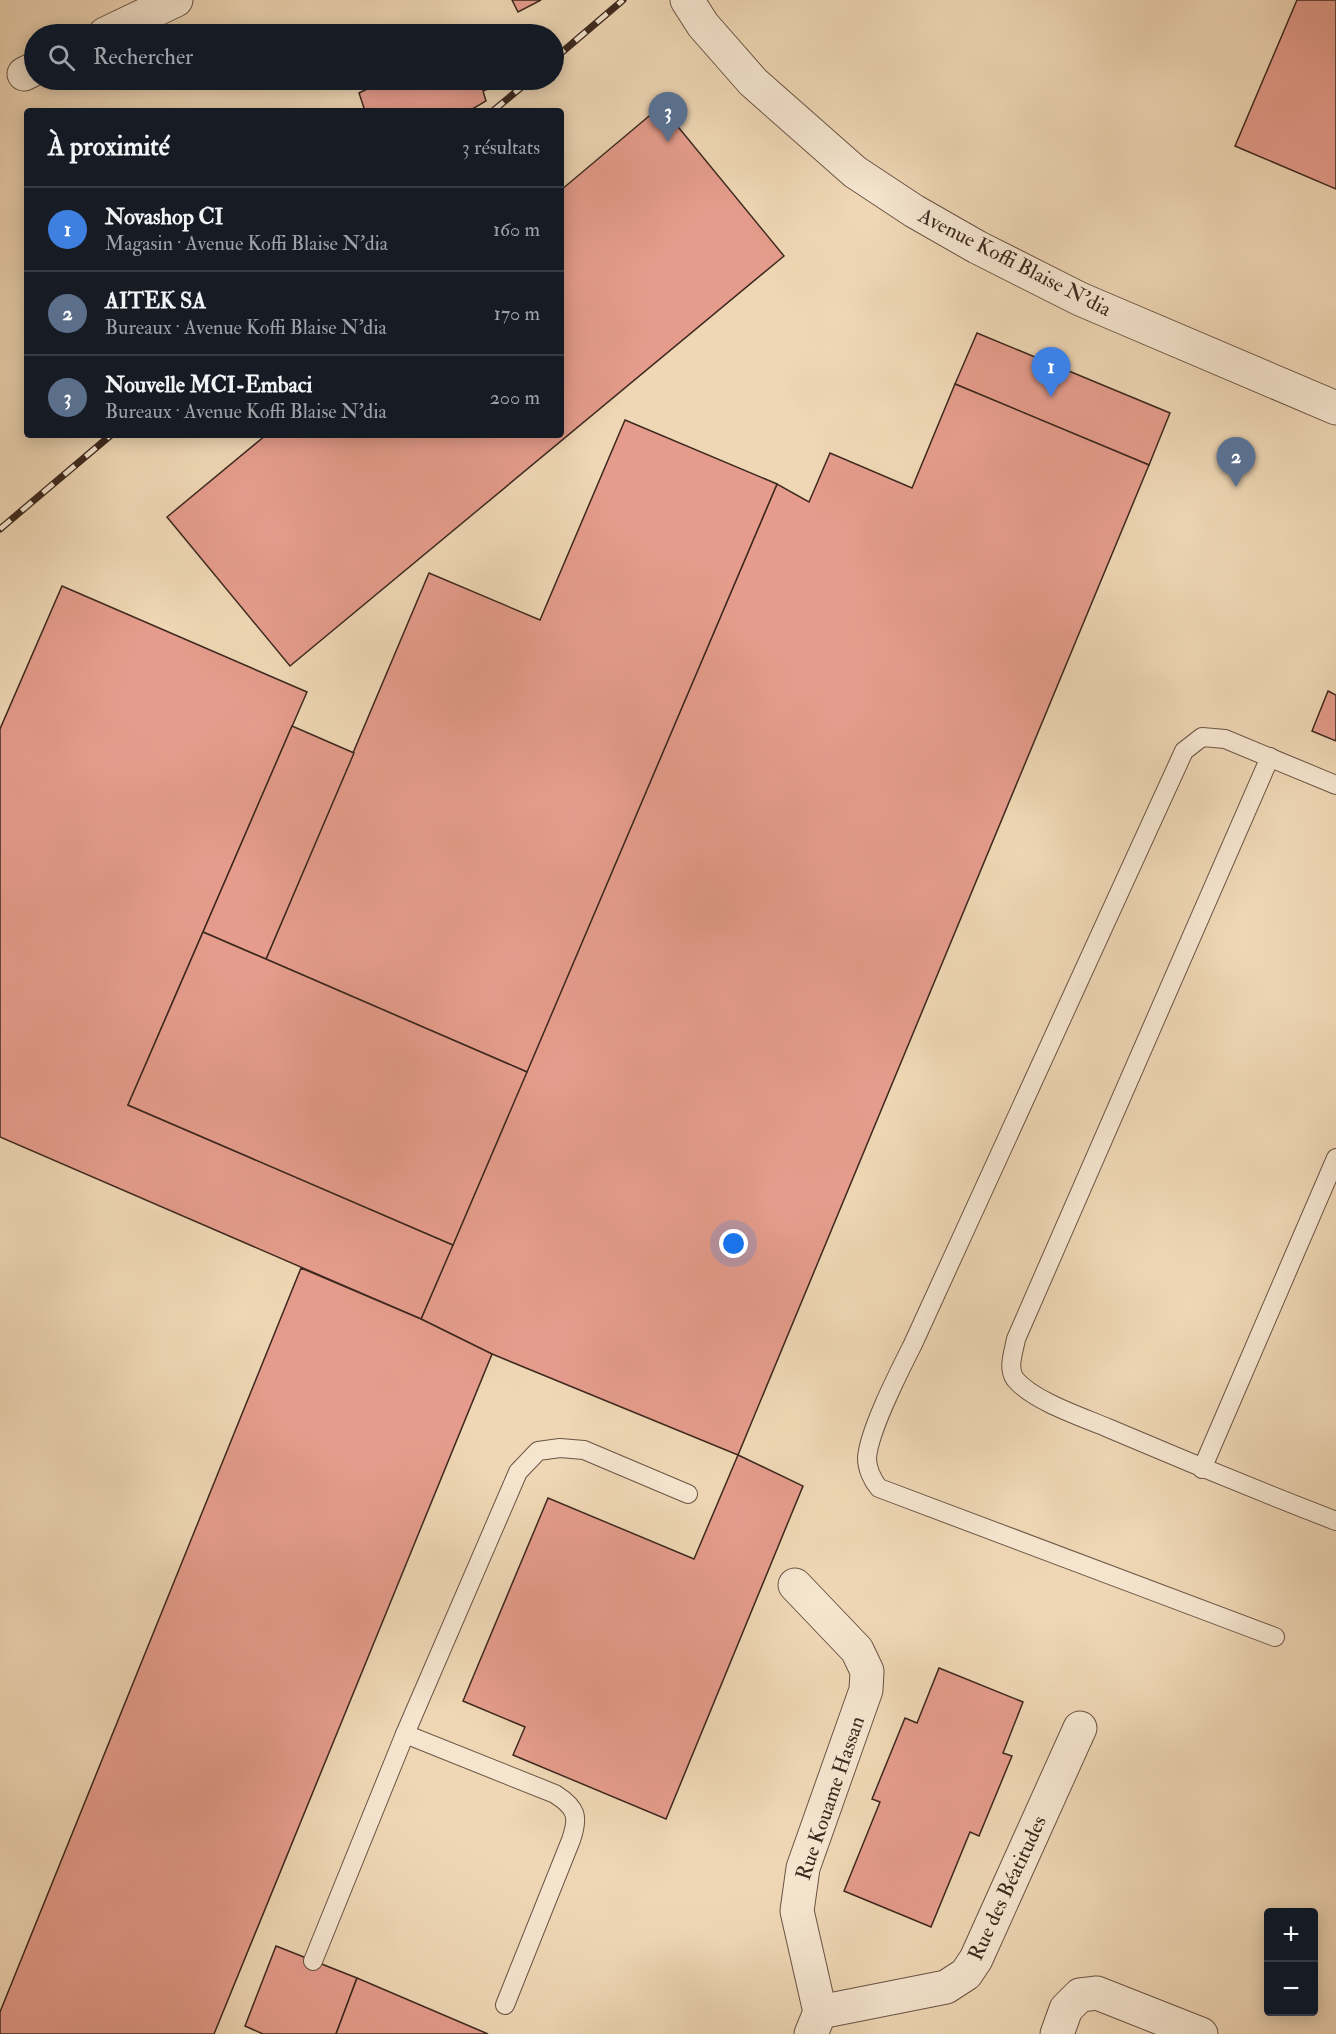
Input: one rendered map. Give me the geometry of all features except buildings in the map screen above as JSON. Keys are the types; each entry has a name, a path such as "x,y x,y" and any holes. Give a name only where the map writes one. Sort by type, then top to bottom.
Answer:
{"street":[{"path":"126,24 176,0"},
{"name":"Avenue Koffi Blaise N'dia","path":"687,0 703,25 753,82 855,172 914,211 977,247 1080,298 1336,408"},
{"name":"Rue Kouame Hassan","path":"795,1585 856,1650 867,1671 866,1690 803,1868 799,1894 797,1911 816,2023"},
{"name":"Rue des Béatitudes","path":"816,2023 945,1987 966,1974 976,1959 1080,1728"},
{"path":"1057,2034 1066,2009 1080,1995 1097,1993 1201,2034"}],"lane":[{"path":"1275,1637 879,1488 873,1481 867,1457 874,1432 899,1372 914,1344 1184,752 1202,737 1225,739 1336,785"},
{"path":"1270,757 1016,1339 1011,1363 1014,1377 1051,1404 1202,1469 1336,1521"},
{"path":"1202,1469 1336,1158"},
{"path":"314,1961 405,1734 518,1472 538,1451 560,1448 584,1450 688,1494"},
{"path":"405,1734 555,1794 569,1803 575,1815 576,1825 571,1840 505,2005"}],"railway":[{"path":"564,50 623,0"},
{"path":"497,108 518,90"},
{"path":"0,529 107,438"}],"place":[{"name":"Nouvelle MCI-Embaci","path":"668,142"},
{"name":"Novashop CI","path":"1051,397"},
{"name":"AITEK SA","path":"1236,487"}]}
